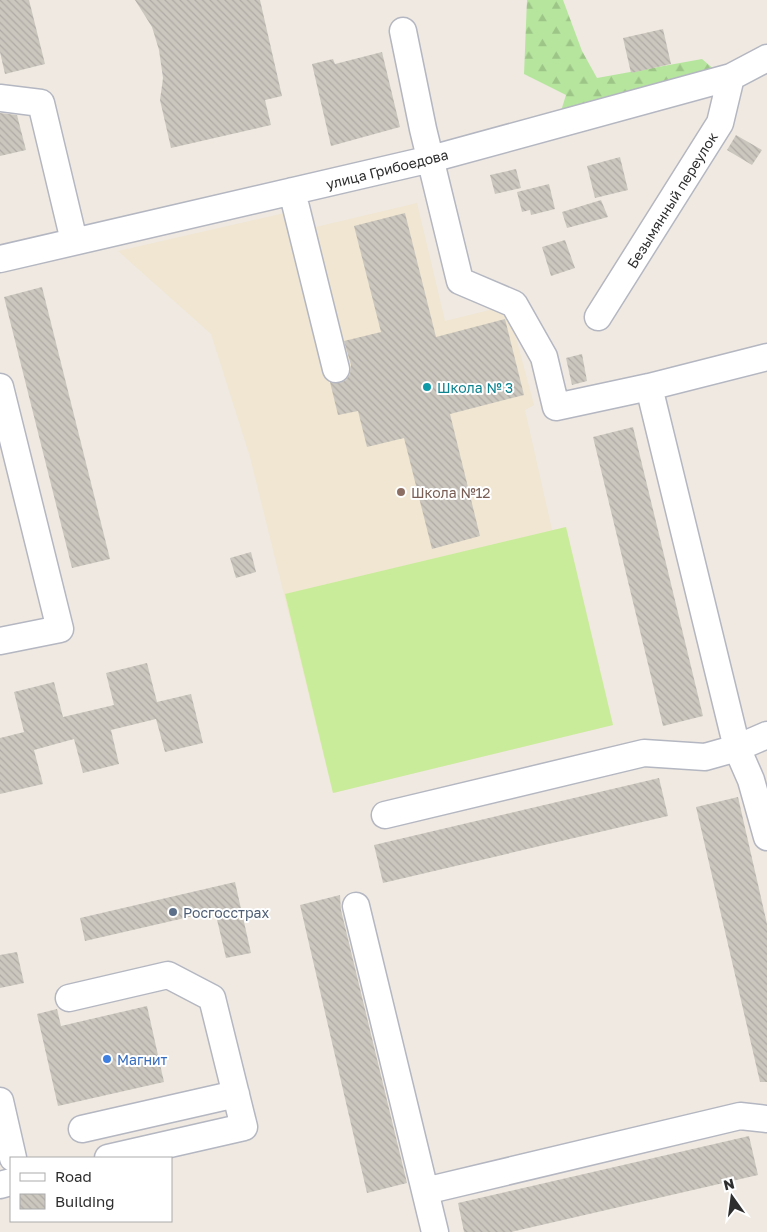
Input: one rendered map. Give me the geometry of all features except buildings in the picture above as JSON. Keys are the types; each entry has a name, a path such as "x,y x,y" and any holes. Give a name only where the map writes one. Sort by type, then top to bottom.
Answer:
{"street":[{"path":"404,31 430,159 460,281 514,304 544,357 556,407 649,387 767,357"},
{"name":"улица Грибоедова","path":"0,259 430,159 731,77 767,58"},
{"name":"Безымянный переулок","path":"598,317 720,123 731,77"},
{"path":"0,98 41,103 74,241"},
{"path":"292,191 336,369"},
{"path":"0,387 60,629 0,641"},
{"path":"649,387 737,748 752,780 767,837"},
{"path":"385,816 644,753 705,757 737,748 767,735"},
{"path":"356,906 434,1232"},
{"path":"69,998 168,975 212,998 244,1127 112,1157"},
{"path":"82,1129 236,1094"},
{"path":"0,1101 13,1157"},
{"path":"425,1191 740,1116 767,1119"}],"shaded area":[{"name":"Школа №12","path":"417,203 445,321 502,307 511,319 534,405 525,410 552,530 566,527 613,725 333,793 250,457 211,334 118,251 311,207 316,227"}],"green space":[{"path":"527,0 563,0 582,51 597,78 702,59 716,71 561,111 566,95 524,74"},
{"path":"566,527 613,725 333,793 285,594"}],"place":[{"name":"Школа № 3","path":"427,387"},
{"name":"Школа №12","path":"401,492"},
{"name":"Росгосстрах","path":"173,912"},
{"name":"Магнит","path":"107,1059"}]}
